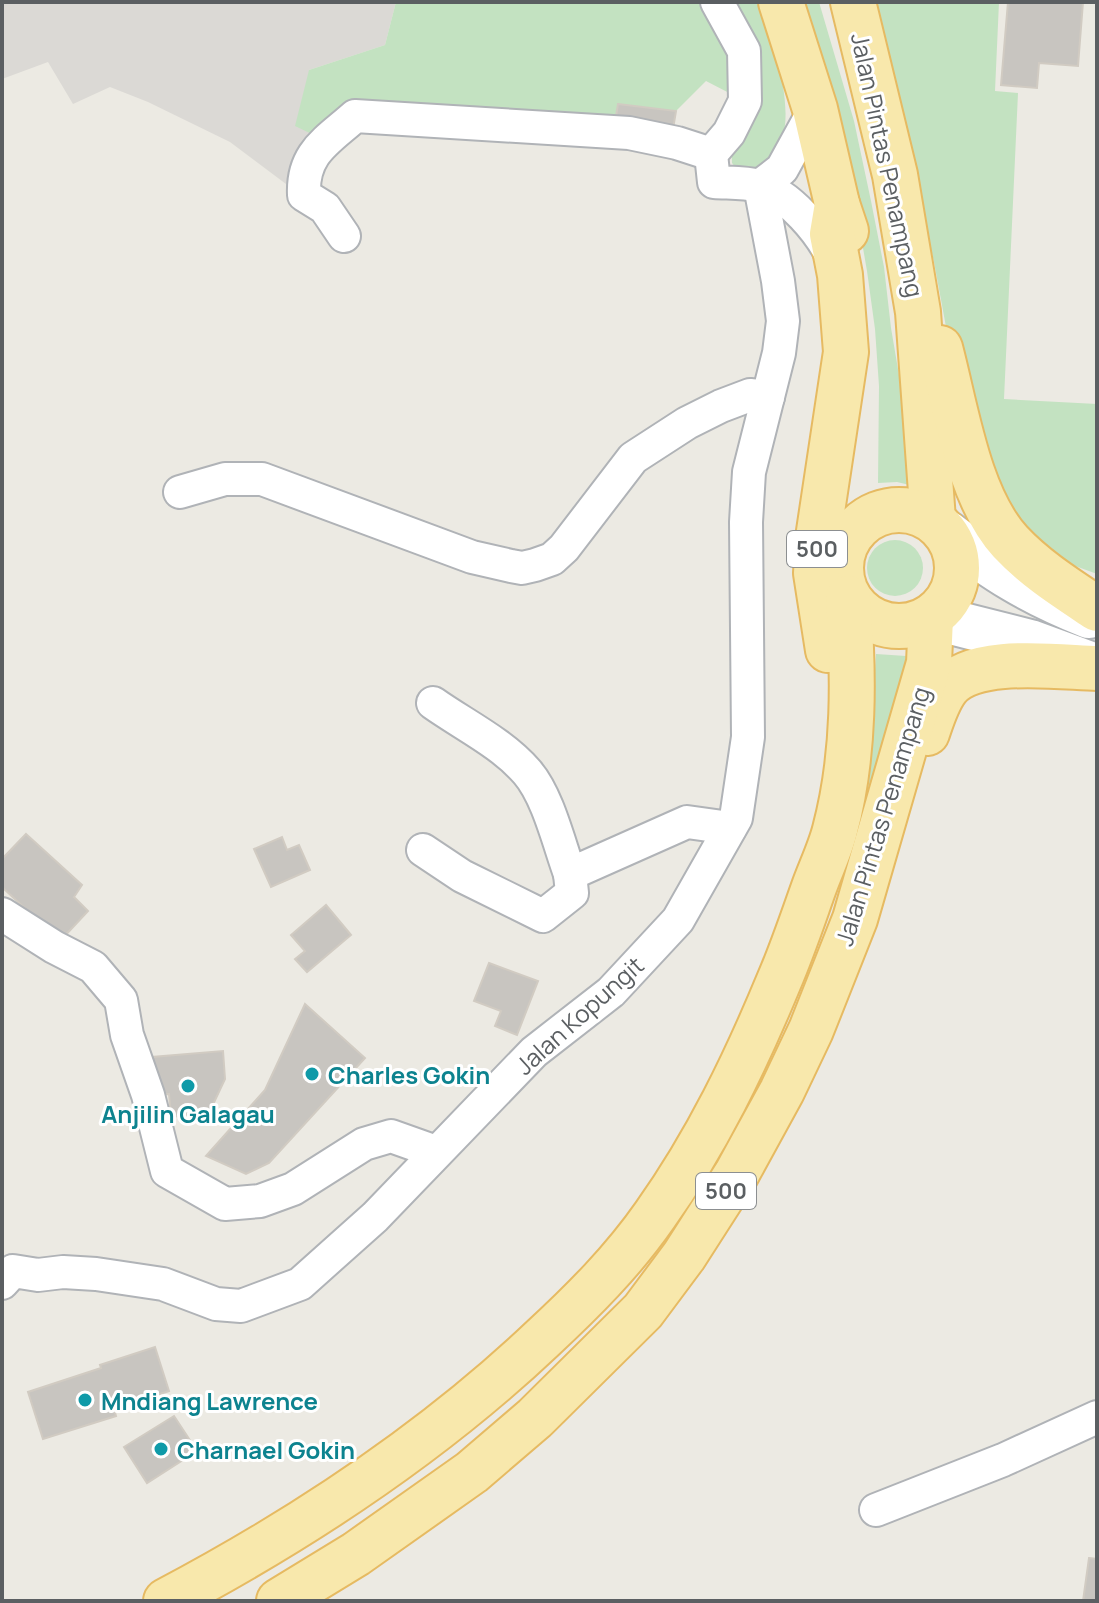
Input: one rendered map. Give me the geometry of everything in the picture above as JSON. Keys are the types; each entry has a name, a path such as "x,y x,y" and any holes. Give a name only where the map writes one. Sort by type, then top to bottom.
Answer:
{"main road":[{"name":"Jalan Pintas Penampang","path":"781,2 815,109 837,204 852,251 863,355 844,546"},
{"name":"Jalan Pintas Penampang","path":"853,2 895,175 918,312 940,526"},
{"name":"Jalan Pintas Penampang","path":"811,895 816,827 827,762 830,698 829,657 816,573 818,538 845,365 840,275 832,234 837,204"},
{"path":"918,312 939,346 975,482 989,511 1009,541 1037,567 1097,609"},
{"name":"500","path":"931,617 913,625 894,626 868,617 848,598 841,582 840,564 844,546 853,531 866,519 882,512 899,509 917,512 940,526"},
{"path":"931,617 945,604 954,588 958,569 955,550 940,526"},
{"name":"Jalan Pintas Penampang","path":"166,1601 324,1511 427,1439 508,1372 594,1290 654,1217 704,1141 764,1018 795,944 835,830 847,769 852,703 848,598"},
{"name":"Jalan Pintas Penampang","path":"279,1601 356,1554 472,1472 535,1418 643,1311 684,1256 736,1175 782,1091 811,1030 857,912 929,663 931,617"},
{"path":"857,912 884,861 937,704 948,686 966,674 991,667 1097,667"}],"street":[{"path":"717,2 744,51 745,101 729,133 711,154 714,182 760,186 805,217 827,245 840,275"},
{"path":"760,186 782,169 815,109"},
{"path":"344,236 325,208 304,195 303,180 315,151 355,116 629,133 711,154"},
{"name":"Jalan Kopungit","path":"6,1271 38,1275 63,1272 96,1274 163,1284 216,1304 241,1306 300,1284 349,1243 534,1052 611,992 678,920 736,818 748,737 746,522 749,472 779,353 783,321 760,186"},
{"path":"180,492 225,479 262,479 472,557 522,568 552,559 564,548 633,458 687,423 721,406 750,395 768,397"},
{"path":"940,526 1010,579 1045,598 1097,619"},
{"path":"931,617 1030,642 1097,667"},
{"path":"423,850 462,876 543,916 572,893 570,874 542,799 529,774 504,750 433,703"},
{"path":"570,874 687,822 730,828"},
{"path":"2,914 93,967 121,1000 127,1035 148,1095 167,1171 225,1204 260,1201 293,1189 364,1144 391,1136 436,1152"},
{"path":"876,1510 1003,1460 1097,1417"}],"shaded area":[{"path":"2,2 396,2 385,45 309,70 318,137 286,184 230,142 110,87 73,104 48,62 2,79"}],"green space":[{"path":"396,2 704,2 733,51 735,96 706,81 676,111 618,104 615,122 352,107 318,137 295,126 309,70 385,45"},
{"path":"728,2 762,2 783,84 785,126 780,144 767,163 752,171 738,170 732,163"},
{"path":"800,2 819,2 854,121 884,267 918,487 897,482 878,483 879,386 867,271 855,202"},
{"path":"868,2 999,2 995,91 1018,93 1004,399 1097,404 1097,574 1040,553 966,435 934,262 907,143"},
{"path":"895,540 915,548 923,568 915,588 895,596 875,588 867,568 875,548"},
{"path":"876,654 906,656 905,677 852,852 871,734"}],"building":[{"path":"1008,2 1083,2 1078,66 1039,63 1037,88 1001,85"},
{"path":"618,104 676,111 673,129 615,122"},
{"path":"26,834 82,885 74,897 88,911 60,941 2,887 2,859"},
{"path":"282,837 287,850 299,845 310,870 271,887 254,849"},
{"path":"326,905 351,935 307,972 295,959 305,951 291,935"},
{"path":"489,963 538,981 517,1035 495,1026 501,1011 474,1001"},
{"name":"Charles Gokin","path":"305,1004 365,1058 269,1163 246,1174 206,1156 265,1090"},
{"name":"Anjilin Galagau","path":"223,1051 225,1079 209,1113 171,1117 169,1094 155,1095 152,1057"},
{"name":"Mndiang Lawrence","path":"155,1347 169,1391 114,1409 116,1416 43,1439 28,1392"},
{"name":"Charnael Gokin","path":"174,1416 197,1451 147,1483 124,1447"},
{"path":"1089,1558 1097,1559 1097,1601 1083,1601"}],"place":[{"name":"Charles Gokin","path":"312,1074"},
{"name":"Anjilin Galagau","path":"188,1086"},
{"name":"Mndiang Lawrence","path":"85,1400"},
{"name":"Charnael Gokin","path":"161,1449"}]}
